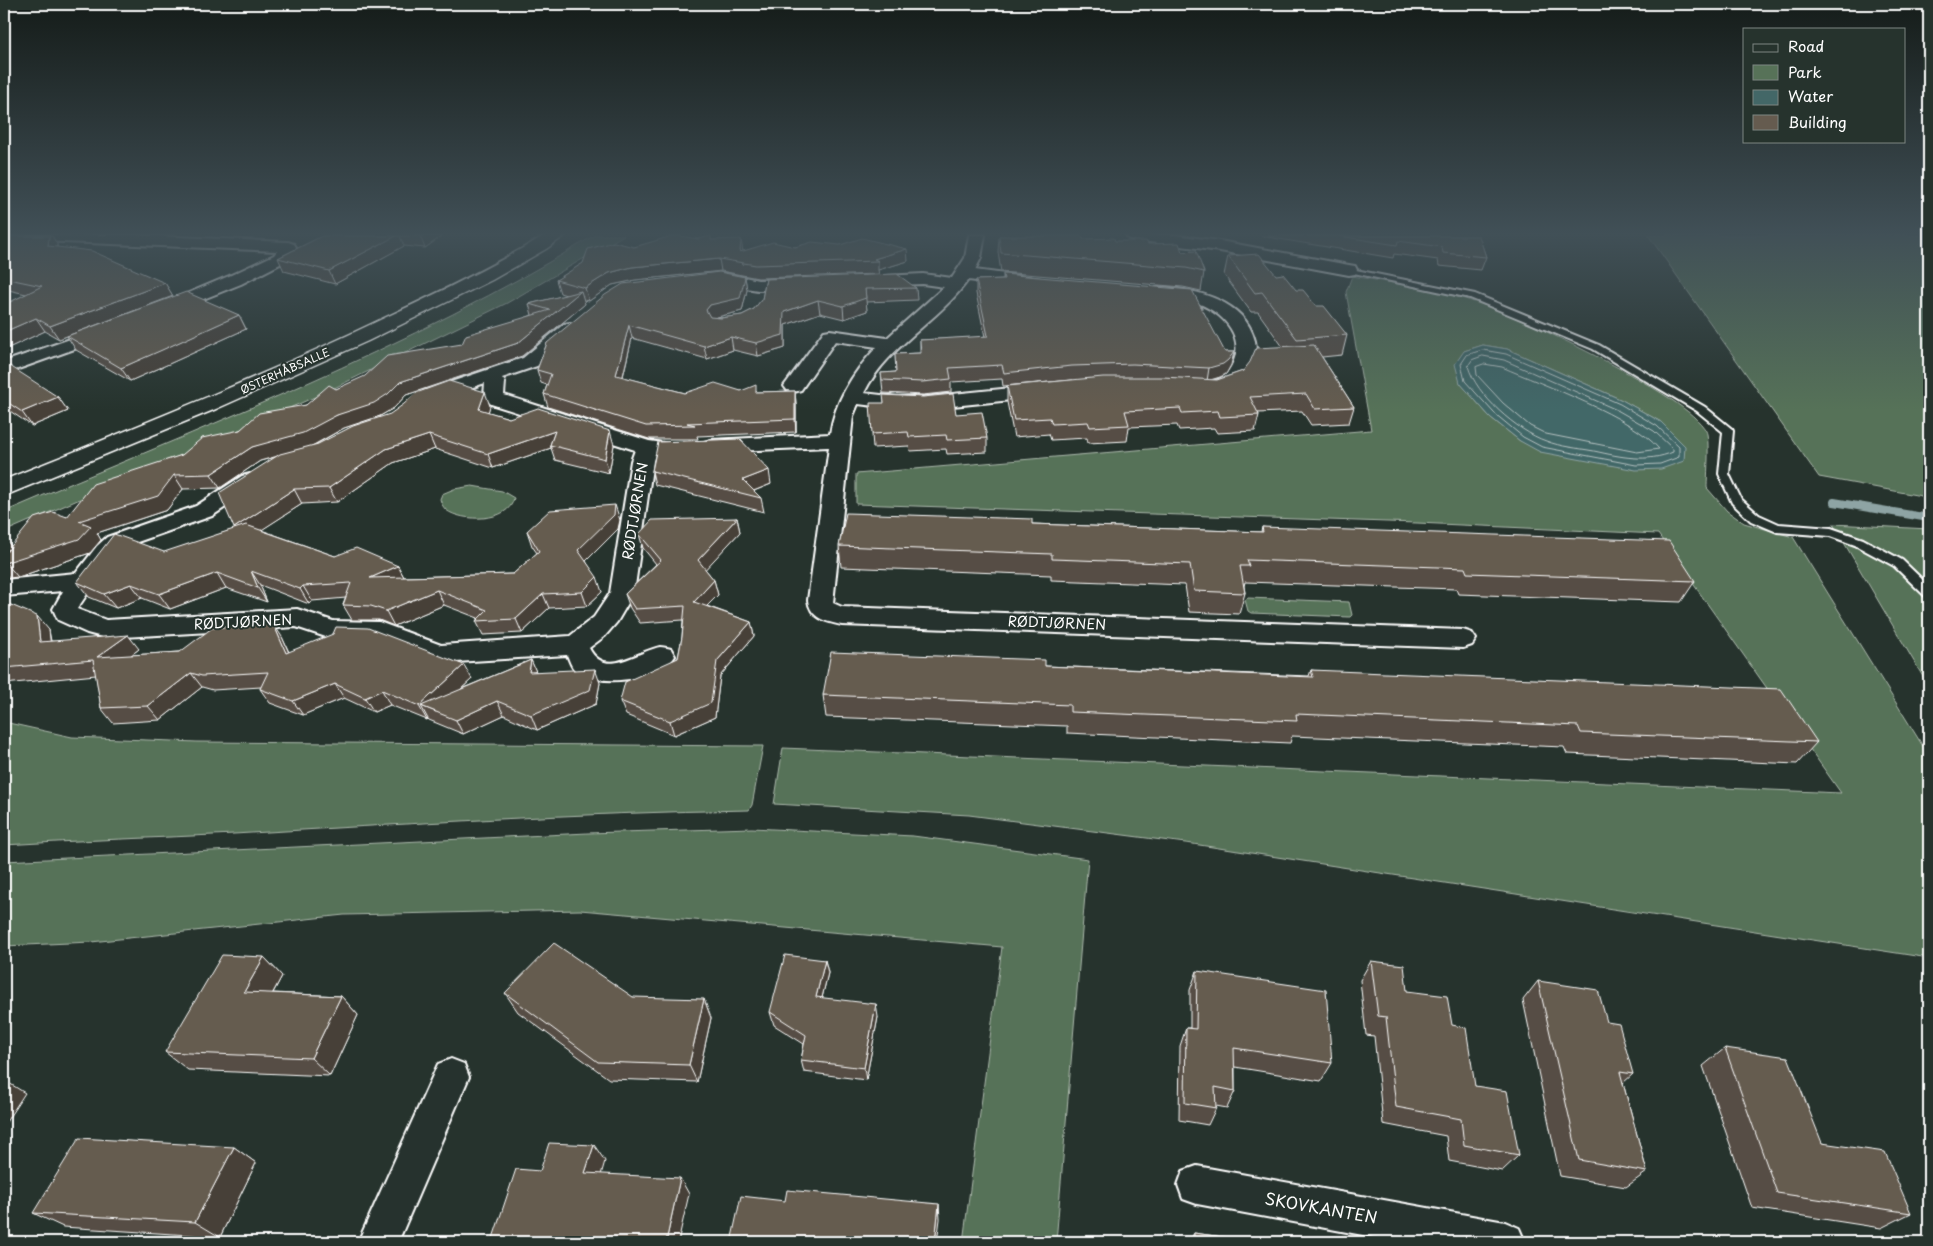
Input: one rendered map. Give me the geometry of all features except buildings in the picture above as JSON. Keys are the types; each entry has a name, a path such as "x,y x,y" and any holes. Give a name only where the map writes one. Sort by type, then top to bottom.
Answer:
{"street":[{"path":"147,316 203,293"},
{"name":"ØSTERHÅBSALLE","path":"4,488 248,388 368,334 451,293"},
{"name":"RØDTJØRNEN","path":"949,293 892,344 864,374 843,416 820,600 821,607 831,614 842,616 1463,639"},
{"path":"1172,293 1198,297 1215,304 1231,317 1241,330 1246,342 1246,354 1236,377 1230,383 1220,386 1194,387"},
{"path":"414,401 530,362 585,315"},
{"path":"4,368 120,326"},
{"path":"794,386 830,335 892,344"},
{"name":"RØDTJØRNEN","path":"492,376 496,382 494,397 498,400 647,447 683,448 839,440"},
{"path":"851,397 898,403 923,403 1062,389"},
{"name":"RØDTJØRNEN","path":"270,468 204,510 115,542 105,551 68,602 65,609 67,614 96,627 106,629 297,618 332,630 379,631 440,654 575,645 589,635 610,614 618,604 622,593 642,460 647,447"},
{"path":"4,588 83,581"},
{"path":"575,645 583,662 616,674 627,672 662,656"},
{"path":"378,1242 451,1077"},
{"name":"SKOVKANTEN","path":"1196,1186 1505,1242"}],"lane":[{"path":"1459,293 1472,296 1596,347 1702,410 1728,432 1724,474 1736,501 1755,518 1777,528 1831,532 1859,542 1898,563 1929,593"}],"green space":[{"path":"492,293 524,293 324,393 4,532 4,512 304,384 452,314"},
{"path":"1346,293 1442,293 1470,300 1507,314 1605,361 1670,398 1693,416 1706,431 1707,435 1707,488 1727,511 1744,523 1793,537 1929,756 1929,958 1193,844 969,815 774,804 783,748 1841,793 1658,534 1417,523 856,504 856,474 1371,430","holes":["1483,345 1507,349 1622,400 1661,422 1520,441 1490,417 1460,383 1464,351"]},
{"path":"1689,293 1929,293 1929,497 1819,477"},
{"path":"472,486 502,491 514,498 504,512 484,518 463,517 453,514 442,505 440,499 442,494 454,489"},
{"path":"1833,524 1929,529 1929,687"},
{"path":"1248,598 1349,602 1352,615 1350,617 1251,613 1248,611 1245,600"},
{"path":"4,722 72,737 197,742 763,746 752,805 749,810 556,816 4,845"},
{"path":"752,828 913,836 1088,859 1056,1242 963,1242 1002,947 580,910 344,915 91,942 4,946 4,861 588,833"}],"water":[{"path":"1483,345 1507,349 1622,400 1661,422 1685,446 1684,461 1661,469 1636,470 1540,452 1520,441 1490,417 1460,383 1455,364 1464,351"}],"waterway":[{"path":"1834,502 1929,518"}]}
